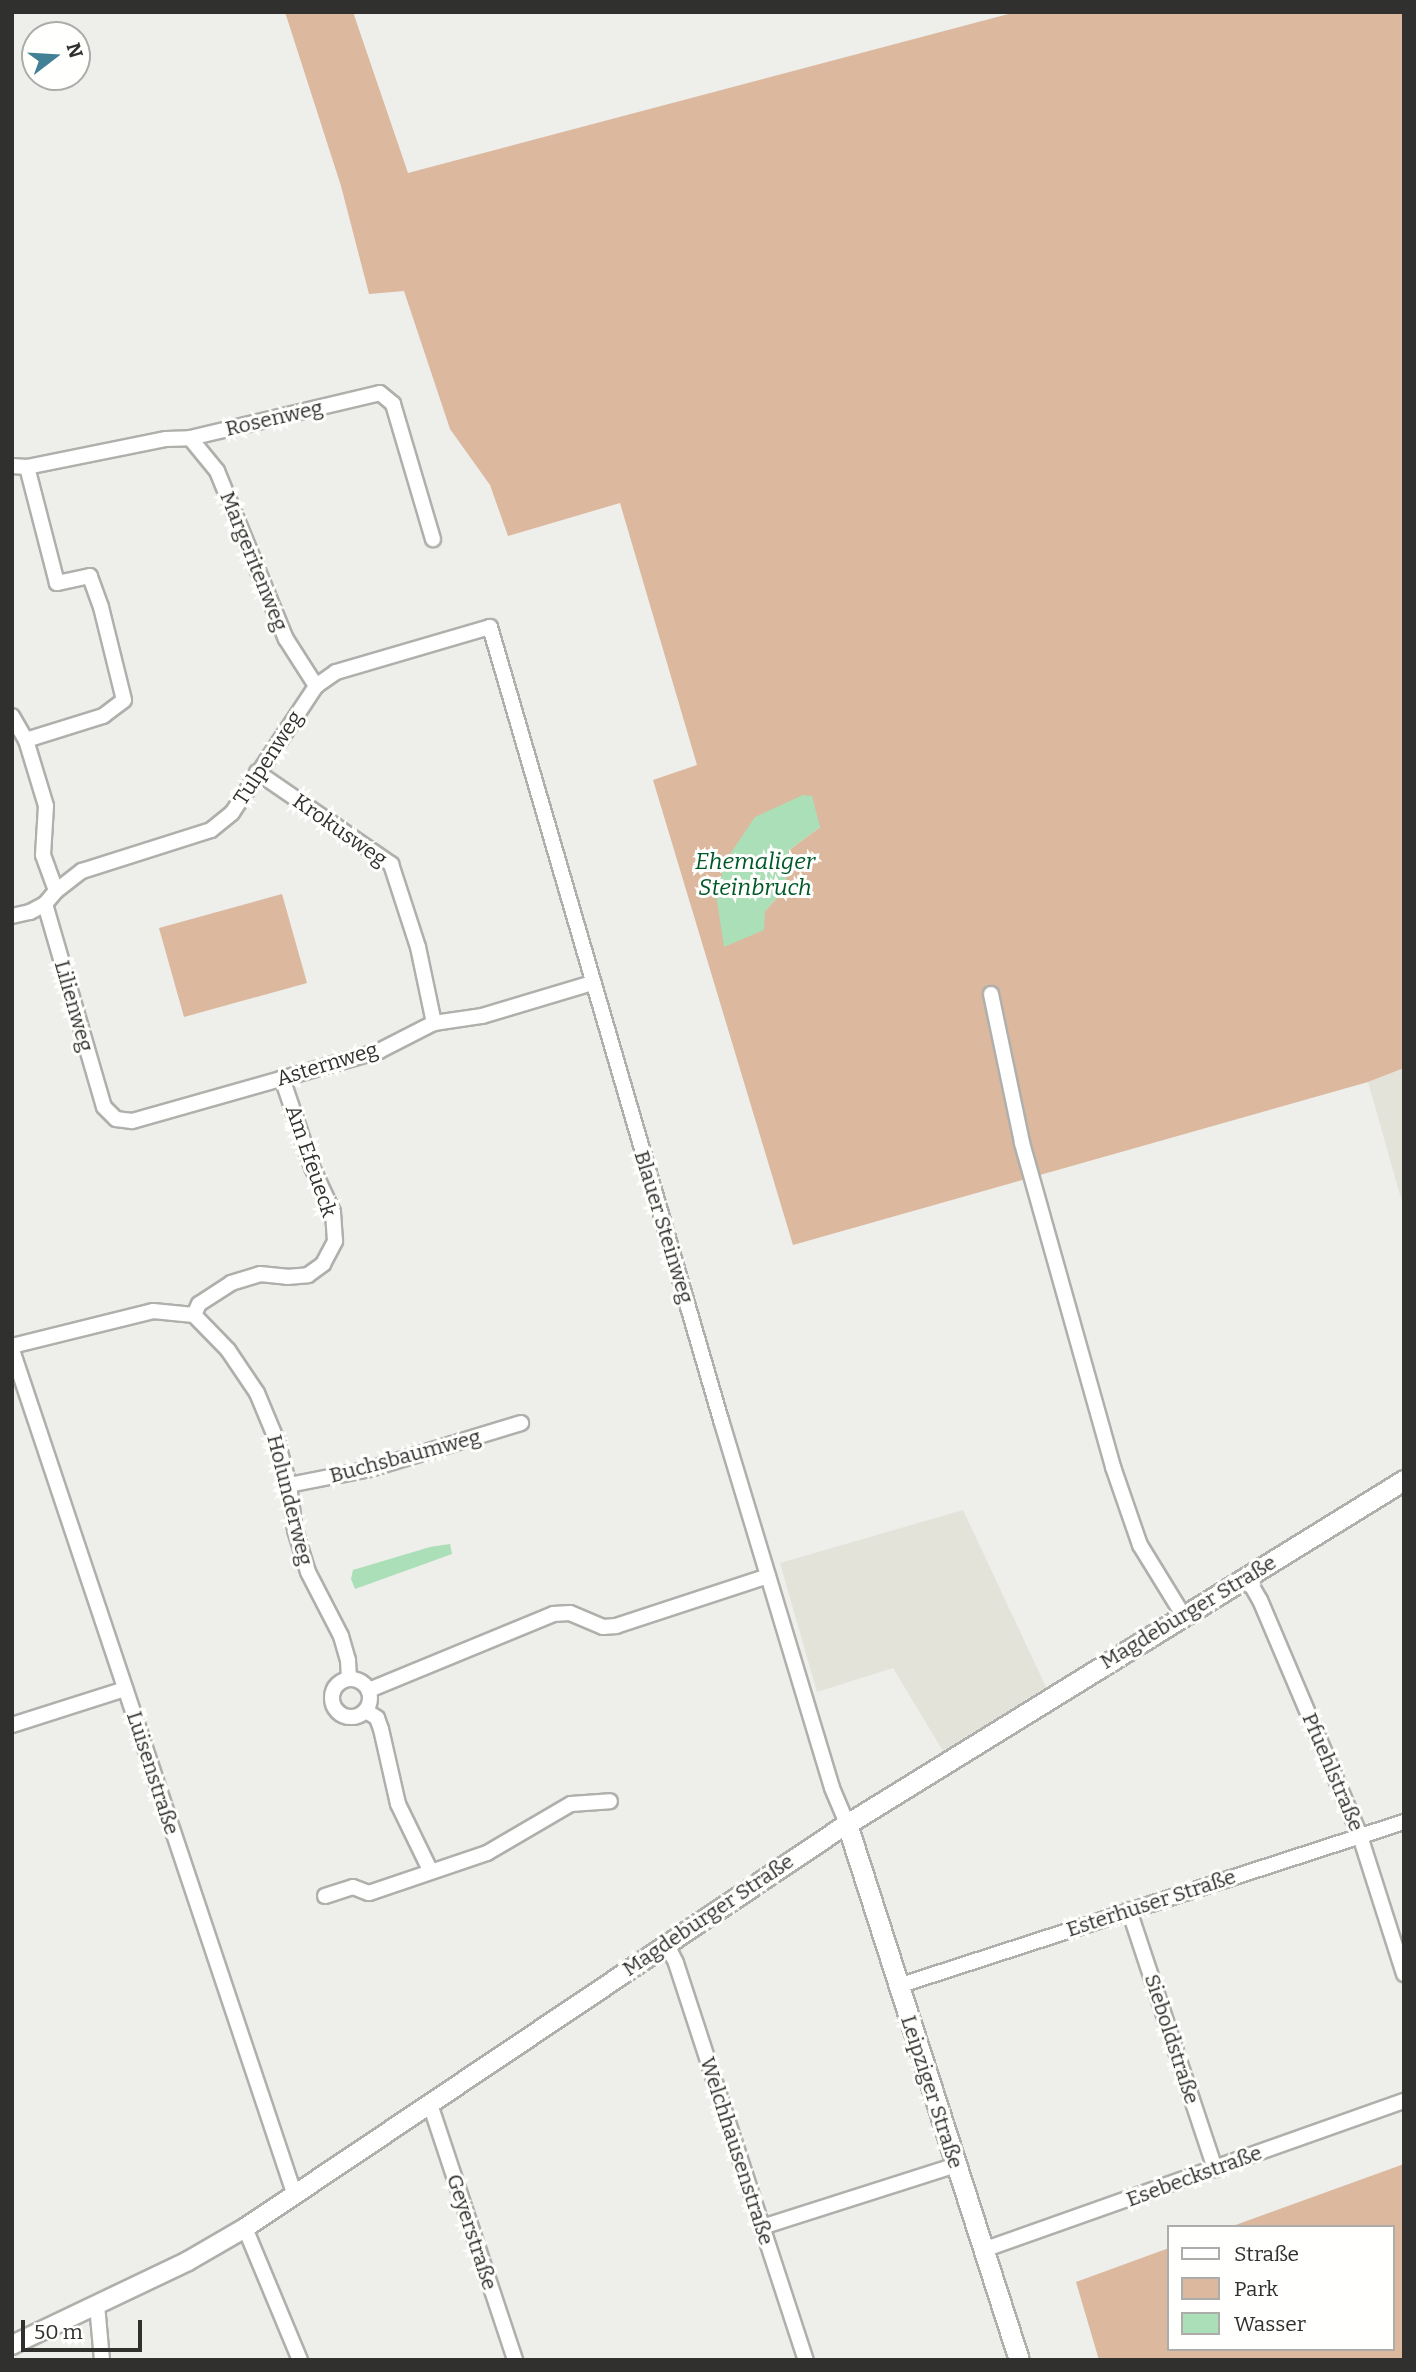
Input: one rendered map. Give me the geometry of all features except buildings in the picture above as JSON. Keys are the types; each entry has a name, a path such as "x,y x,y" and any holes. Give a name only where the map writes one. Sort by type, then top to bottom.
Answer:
{"main road":[{"name":"Magdeburger Straße","path":"847,1824 1404,1480"},
{"name":"Leipziger Straße","path":"847,1824 1019,2360"}],"street":[{"name":"Rosenweg","path":"19,466 166,439 190,438 380,393 393,404 433,539"},
{"name":"Margeritenweg","path":"190,438 217,471 286,639 316,686"},
{"path":"19,466 57,583 90,576 124,700 103,716 26,740"},
{"name":"Tulpenweg","path":"12,916 30,912 45,904 56,891 82,871 211,830 232,813 316,686 336,672 490,628"},
{"name":"Blauer Steinweg","path":"490,628 538,783 592,983 768,1576 832,1788 847,1824"},
{"path":"12,716 18,721 26,740 46,806 43,855 56,891"},
{"name":"Krokusweg","path":"257,772 391,864 418,947 434,1023"},
{"name":"Lilienweg","path":"45,904 104,1107"},
{"name":"Asternweg","path":"104,1107 116,1119 132,1121 379,1051 434,1023 482,1016 592,983"},
{"path":"991,994 1006,1077 1022,1143 1105,1441 1140,1545 1183,1615"},
{"name":"Am Efeueck","path":"194,1315 199,1304 231,1283 260,1275 287,1278 308,1275 323,1264 335,1241 333,1212 312,1167 282,1078"},
{"path":"12,1348 153,1311 194,1315"},
{"name":"Holunderweg","path":"194,1315 229,1350 257,1393 277,1441 289,1485 295,1530 307,1572 341,1636 348,1660 349,1679"},
{"name":"Luisenstraße","path":"12,1348 295,2196"},
{"name":"Buchsbaumweg","path":"289,1485 370,1469 521,1423"},
{"path":"369,1690 553,1614 570,1613 603,1627 615,1626 768,1576"},
{"name":"Pfuehlstraße","path":"1247,1577 1260,1600 1360,1836 1404,1974"},
{"path":"349,1679 362,1682 369,1690 366,1711 350,1717 336,1711 333,1705 334,1689 349,1679"},
{"path":"12,1725 125,1689"},
{"path":"366,1711 377,1718 382,1729 398,1804 430,1870"},
{"path":"325,1896 353,1887 369,1893 430,1870 488,1853 571,1804 610,1801"},
{"name":"Esterhuser Straße","path":"898,1986 1404,1822"},
{"name":"Magdeburger Straße","path":"12,2345 188,2261 245,2228 847,1824"},
{"name":"Sieboldstraße","path":"1129,1910 1215,2169"},
{"name":"Welchhausenstraße","path":"666,1943 676,1963 806,2360"},
{"name":"Esebeckstraße","path":"983,2249 1404,2101"},
{"name":"Geyerstraße","path":"430,2104 514,2360"},
{"path":"762,2227 956,2165"},
{"path":"245,2228 300,2360"},
{"path":"97,2305 102,2360"}],"shaded area":[{"path":"1404,1068 1404,1209 1368,1082"},
{"path":"963,1510 1046,1687 943,1751 893,1668 817,1692 780,1563"}],"green space":[{"path":"285,12 353,12 408,173 1016,12 1404,12 1404,1068 1368,1082 793,1245 653,780 697,765 620,503 508,536 490,485 450,429 404,291 369,294 341,186","holes":["803,795 820,827 788,851 785,889 765,911"]},
{"path":"282,894 307,983 184,1017 159,928"},
{"path":"1404,2164 1404,2360 1099,2360 1076,2282 1168,2248 1168,2351 1395,2351 1395,2225 1236,2225"}],"water":[{"name":"Ehemaliger Steinbruch","path":"803,795 812,796 820,827 788,851 785,889 765,911 764,930 724,947 716,895 726,860 755,817"},
{"path":"450,1544 452,1554 355,1589 351,1579 353,1570 430,1547"}]}
